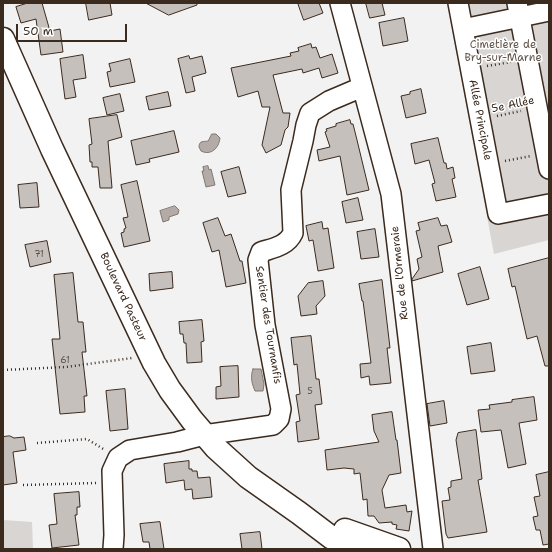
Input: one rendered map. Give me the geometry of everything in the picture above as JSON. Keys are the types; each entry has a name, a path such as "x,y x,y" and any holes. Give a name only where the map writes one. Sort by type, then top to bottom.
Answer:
{"main road":[{"name":"Boulevard Pasteur","path":"3,39 52,149 150,355 170,390 216,448 248,476 332,538 360,549"},
{"name":"Boulevard Pasteur","path":"299,513 399,549"}],"street":[{"name":"Rue de l'Ormeraie","path":"340,3 391,194 433,549"},
{"name":"Allée Principale","path":"458,3 498,214 549,204"},
{"path":"463,29 518,10 549,11"},
{"path":"518,10 548,161"},
{"name":"Sentier des Tournanfis","path":"204,434 273,425 279,419 281,409 265,325 258,260 261,252 285,244 293,233 291,190 310,113 329,101 362,87"},
{"path":"113,549 112,471 118,458 130,450 177,442 204,434"}],"path":[{"name":"5e Allée","path":"480,120 537,108"},
{"path":"488,165 548,161"},
{"path":"3,370 66,367 150,355"},
{"path":"37,443 87,439 118,458"},
{"path":"23,485 112,482"}],"green space":[{"name":"Cimetière de Bry-sur-Marne","path":"447,3 549,3 549,240 494,254"},
{"path":"3,520 32,522 33,549 3,549"}],"shaded area":[{"path":"212,134 216,134 220,138 218,145 211,152 201,151 199,147 200,143 208,141"},
{"path":"208,166 209,170 211,169 215,185 206,187 202,171 204,171 203,167"},
{"path":"175,206 179,210 178,214 169,217 169,220 163,222 160,211"},
{"path":"253,369 261,369 264,384 263,391 255,391 252,380"}],"building":[{"path":"28,3 42,3 50,31 60,29 63,52 41,55 36,19 21,23 16,7"},
{"path":"86,3 110,3 112,15 89,20"},
{"path":"146,3 197,3 197,5 169,15"},
{"path":"298,3 319,3 323,13 304,20"},
{"path":"366,3 382,3 385,15 370,18"},
{"path":"404,18 408,41 383,46 379,23"},
{"path":"311,44 312,48 316,47 320,58 332,54 338,73 322,78 319,68 303,73 302,69 273,75 283,113 290,113 288,127 285,130 281,145 266,153 262,145 270,107 262,107 258,91 238,97 231,68 291,56 290,53 299,51 298,48"},
{"path":"83,55 86,78 73,80 76,97 65,99 60,59"},
{"path":"189,56 190,59 202,56 206,73 192,77 195,91 186,93 178,59"},
{"path":"130,59 135,82 110,87 107,72 111,71 109,64"},
{"path":"421,89 426,113 406,118 401,96"},
{"path":"168,92 171,106 149,110 146,97"},
{"path":"120,94 124,111 107,115 103,98"},
{"path":"117,115 122,137 108,141 112,188 100,188 98,167 92,167 92,162 90,162 89,145 92,144 89,119"},
{"path":"350,120 351,124 353,124 369,190 347,195 340,156 319,161 317,150 330,147 325,132 327,131 326,129"},
{"path":"174,131 179,152 149,159 150,162 136,165 131,141"},
{"path":"438,138 444,163 446,163 447,169 453,167 455,178 452,179 456,197 436,201 432,184 435,183 429,160 415,164 411,144"},
{"path":"239,167 246,193 228,197 221,172"},
{"path":"137,181 150,241 124,247 121,233 124,232 124,229 126,228 123,218 128,217 121,185"},
{"path":"37,183 39,207 20,208 18,185"},
{"path":"358,198 363,220 346,223 342,202"},
{"path":"218,218 225,236 231,234 240,261 242,261 246,283 226,287 219,250 212,252 203,223"},
{"path":"438,218 441,226 447,225 452,242 438,246 443,272 412,281 419,269 417,259 422,257 416,231 420,230 418,223"},
{"path":"322,222 323,229 328,228 334,268 318,271 313,240 309,241 306,226"},
{"path":"375,229 379,257 361,259 357,232"},
{"path":"47,241 51,262 30,267 25,245"},
{"path":"549,258 549,366 545,366 537,336 527,339 515,286 512,287 508,269"},
{"path":"480,267 489,299 467,305 458,274"},
{"path":"172,272 173,288 150,291 149,274"},
{"path":"73,273 78,322 83,322 86,352 82,352 87,396 84,396 85,412 60,414 52,339 60,339 54,275"},
{"path":"382,280 390,348 387,348 391,383 370,385 369,376 361,378 360,364 371,363 363,301 359,284"},
{"path":"323,281 325,296 316,306 317,314 301,316 298,296 308,283"},
{"path":"202,320 204,341 201,342 202,362 187,363 186,343 184,343 183,334 180,334 179,322"},
{"path":"311,336 316,379 319,379 322,404 315,405 319,439 298,442 296,422 300,421 296,395 300,394 297,364 294,365 291,338"},
{"path":"491,343 495,371 471,374 467,347"},
{"path":"238,366 239,397 216,399 216,387 221,386 220,367"},
{"path":"125,389 128,429 110,431 106,391"},
{"path":"534,397 537,420 519,423 526,464 508,468 501,430 481,432 478,410 490,409 489,405"},
{"path":"444,401 447,423 430,426 427,404"},
{"path":"392,412 401,473 389,475 382,490 385,508 406,505 407,512 412,511 409,531 396,529 397,525 392,524 392,522 379,523 374,516 368,516 367,499 363,500 360,473 354,474 354,469 344,468 327,470 325,450 379,442 374,431 372,415"},
{"path":"476,430 482,479 478,480 487,532 448,538 446,534 442,501 450,500 448,488 451,487 451,481 462,479 456,440 458,433"},
{"path":"10,436 14,438 24,437 26,450 13,452 17,483 3,485 3,437"},
{"path":"189,461 189,469 192,469 192,471 197,471 198,478 210,477 212,497 193,499 192,489 185,490 184,480 166,483 164,464"},
{"path":"549,472 549,544 543,545 540,530 536,530 533,517 538,516 534,497 540,496 536,475"},
{"path":"79,492 80,507 77,507 77,515 75,515 79,545 52,548 49,525 57,524 54,494"},
{"path":"160,522 164,549 150,549 149,542 143,542 140,524"},
{"path":"260,532 262,549 242,549 240,534"}]}
